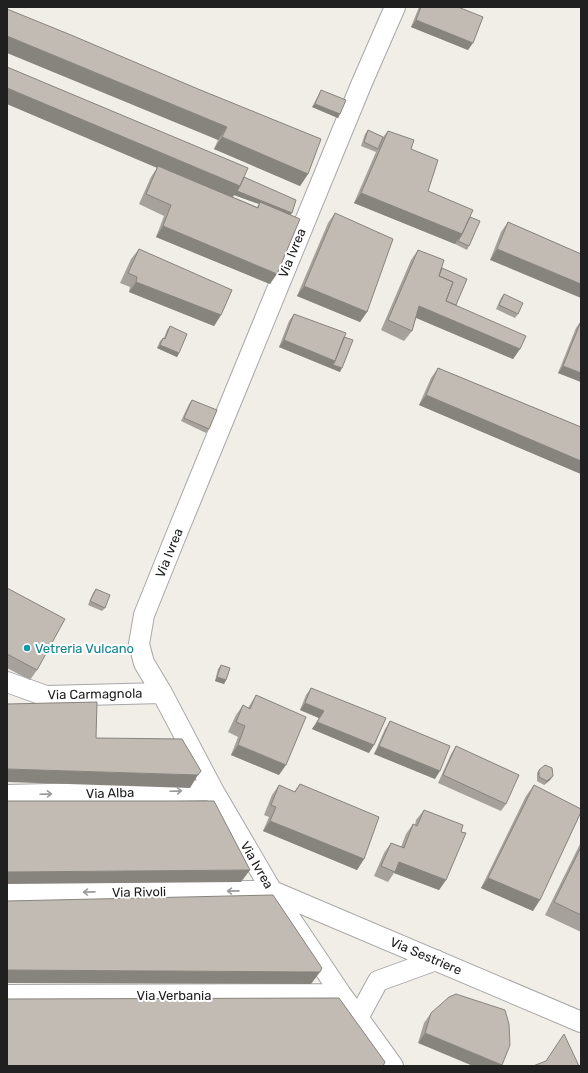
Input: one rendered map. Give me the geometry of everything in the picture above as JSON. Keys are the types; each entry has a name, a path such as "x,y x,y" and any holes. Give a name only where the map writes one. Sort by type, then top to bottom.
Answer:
{"street":[{"name":"Via Ivrea","path":"393,1066 341,994 272,891 213,790 162,693 144,663 139,644 144,615 361,85 395,7"},
{"name":"Via Carmagnola","path":"7,682 46,696 162,693"},
{"name":"Via Alba","path":"7,795 213,790"},
{"name":"Via Rivoli","path":"7,893 272,891"},
{"name":"Via Sestriere","path":"272,891 581,1022"},
{"path":"358,1018 378,981 436,960"},
{"name":"Via Verbania","path":"7,995 341,994"}],"building":[{"path":"421,7 458,7 483,17 473,43 416,20"},
{"path":"7,9 321,139 308,174 222,137 227,127 7,36"},
{"path":"7,67 248,168 240,186 7,88"},
{"path":"321,90 346,100 340,114 315,104"},
{"path":"368,130 383,137 378,149 364,142"},
{"path":"388,131 414,140 411,149 438,160 428,191 473,210 462,234 361,193"},
{"path":"158,166 258,208 260,202 300,219 277,274 163,226 171,205 146,194"},
{"path":"244,177 296,200 292,213 237,191"},
{"path":"335,213 393,239 367,312 304,286"},
{"path":"470,217 480,221 469,246 458,241"},
{"path":"508,222 581,254 581,284 497,249"},
{"path":"139,249 232,290 221,315 136,282 137,277 128,273"},
{"path":"418,250 444,260 439,276 453,282 446,301 526,336 520,349 419,306 412,331 388,320"},
{"path":"442,268 467,279 456,305 446,301 453,282 439,276"},
{"path":"504,294 523,303 518,314 499,305"},
{"path":"294,314 346,333 335,361 284,340"},
{"path":"581,321 581,373 563,366"},
{"path":"170,326 187,334 179,353 160,345 163,338 165,339"},
{"path":"344,337 353,340 342,368 333,365"},
{"path":"438,368 581,427 581,461 426,395"},
{"path":"192,400 217,410 209,429 184,418"},
{"name":"Vetreria Vulcano","path":"7,588 65,619 37,670 7,654"},
{"path":"96,589 110,595 105,608 90,601"},
{"path":"221,665 230,668 226,680 217,677"},
{"path":"311,688 386,718 374,745 317,722 324,711 305,703"},
{"path":"256,695 306,717 286,765 238,745 245,726 236,722 243,705 250,709"},
{"path":"97,702 96,738 182,739 201,771 198,775 7,769 7,704"},
{"path":"390,721 450,746 440,771 379,746"},
{"path":"456,746 519,775 506,804 443,775"},
{"path":"545,765 552,768 553,776 547,781 539,777 539,770"},
{"path":"300,784 379,817 364,859 270,821 276,807 271,805 279,785 295,792"},
{"path":"534,785 581,809 581,812 540,900 488,878"},
{"path":"7,801 214,801 250,870 7,872"},
{"path":"424,810 463,825 461,832 466,833 446,880 399,862 395,872 381,866 391,843 404,848 413,824 417,826"},
{"path":"581,847 581,915 554,902"},
{"path":"273,895 322,968 320,972 7,970 7,901"},
{"path":"456,994 505,1010 509,1024 510,1045 502,1065 425,1033 431,1013 449,997"},
{"path":"339,998 385,1062 383,1066 7,1066 7,999"},
{"path":"564,1034 579,1066 533,1066 546,1061"}],"place":[{"name":"Vetreria Vulcano","path":"27,648"}]}
